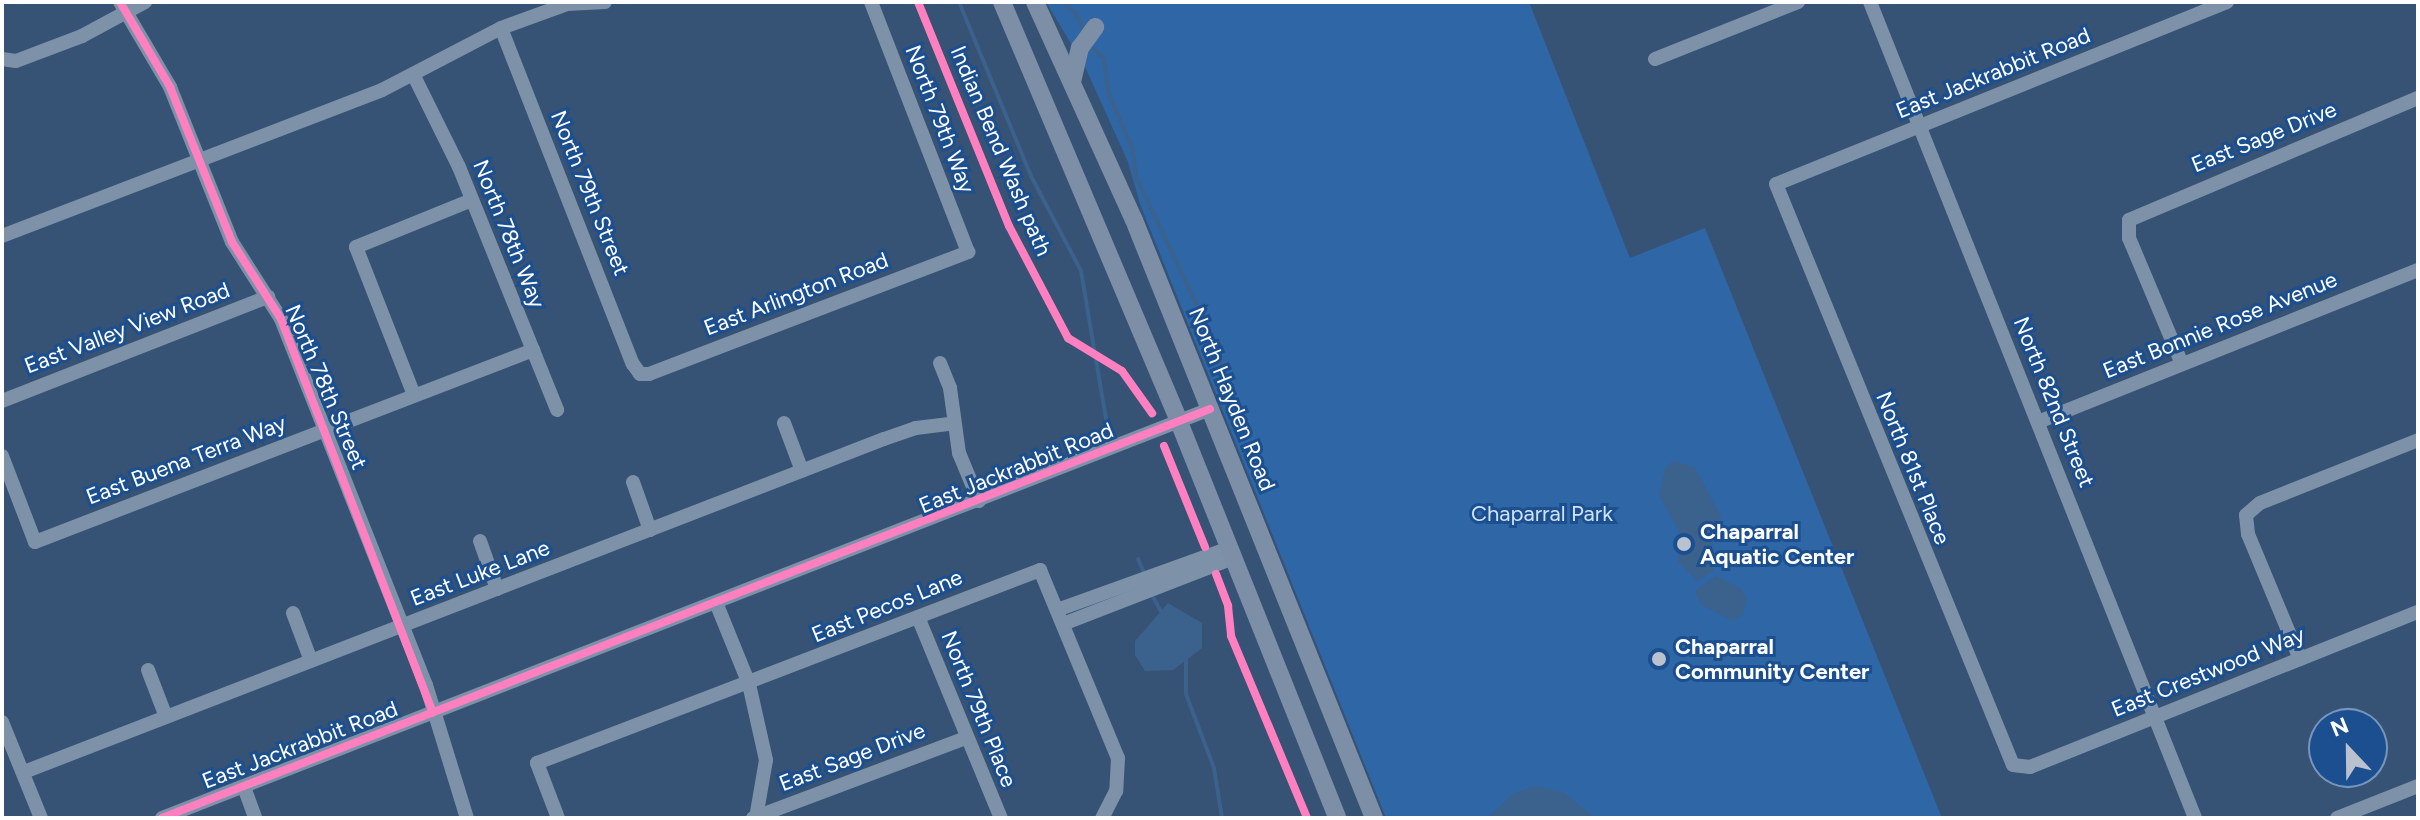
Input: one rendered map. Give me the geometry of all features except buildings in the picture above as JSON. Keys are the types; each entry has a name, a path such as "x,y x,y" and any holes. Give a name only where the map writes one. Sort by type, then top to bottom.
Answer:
{"main road":[{"path":"1002,2 1179,422 1337,818"},
{"name":"North Hayden Road","path":"1035,2 1210,409 1374,818"},
{"path":"1072,82 1080,48 1095,27"}],"street":[{"path":"2,59 16,61 56,46 123,7 145,2"},
{"path":"2,236 414,76 501,28 567,4 605,2"},
{"name":"North 79th Way","path":"871,2 968,252"},
{"path":"1655,59 1798,2"},
{"name":"North 82nd Street","path":"1870,2 2195,818"},
{"name":"East Jackrabbit Road","path":"1776,184 2227,2"},
{"name":"North 78th Street","path":"123,7 170,87 232,242 268,297 326,429 403,626 467,818"},
{"name":"North 79th Street","path":"501,28 640,374"},
{"name":"North 78th Way","path":"414,76 472,200 557,410"},
{"name":"East Sage Drive","path":"2182,364 2129,238 2129,220 2143,210 2418,98"},
{"name":"North 81st Place","path":"1776,184 2013,765"},
{"path":"414,395 356,247 472,200"},
{"name":"East Arlington Road","path":"640,374 968,252"},
{"name":"East Bonnie Rose Avenue","path":"2038,422 2418,270"},
{"name":"East Valley View Road","path":"2,401 268,297"},
{"name":"East Buena Terra Way","path":"2,456 35,542 533,350"},
{"path":"940,363 954,423 979,501"},
{"name":"East Jackrabbit Road","path":"162,818 717,605 1210,409"},
{"path":"784,423 802,471"},
{"name":"East Luke Lane","path":"24,772 916,428 954,423"},
{"path":"2300,659 2248,534 2246,515 2260,503 2418,440"},
{"path":"633,482 650,530"},
{"path":"480,541 497,589"},
{"path":"1102,818 1116,791 1118,758 1060,617 1231,553"},
{"name":"East Pecos Lane","path":"558,818 537,763 1040,570 1060,617"},
{"path":"717,605 749,684 766,760 756,817"},
{"name":"East Crestwood Way","path":"2013,765 2030,767 2418,612"},
{"path":"293,613 311,661"},
{"name":"North 79th Place","path":"918,617 1001,818"},
{"path":"148,670 166,717"},
{"path":"2,722 41,818"},
{"name":"East Sage Drive","path":"756,817 966,738"},
{"path":"2337,818 2418,786"},
{"path":"244,787 255,818"}],"green space":[{"name":"Chaparral Park","path":"1046,2 1529,2 1630,258 1705,228 1942,818 1386,818 1140,204 1128,162 1085,67"}],"shaded area":[{"path":"1674,461 1695,468 1721,516 1711,549 1713,571 1697,581 1678,561 1681,535 1659,495 1666,467"},
{"path":"1716,576 1739,588 1747,598 1743,615 1732,621 1701,604 1695,591"},
{"path":"1168,603 1202,623 1202,648 1173,670 1145,671 1135,655 1135,641"},
{"path":"1534,786 1563,792 1595,818 1487,818 1513,794"}],"waterway":[{"path":"959,2 1031,176 1081,271 1107,425"},
{"path":"1062,2 1076,13 1084,31"},
{"path":"1090,47 1104,58 1108,92 1132,148 1136,177 1214,341 1228,382"},
{"path":"1138,559 1145,575"},
{"path":"1152,595 1163,615"},
{"path":"1186,658 1186,694 1214,768 1222,818"}],"cycle path":[{"path":"120,2 170,87 232,242 281,319 433,713"},
{"name":"Indian Bend Wash path","path":"918,2 1009,226 1068,338 1122,371 1152,413"},
{"path":"162,818 1210,409"},
{"path":"1164,446 1205,547"},
{"path":"1216,574 1228,606 1231,636 1307,818"}],"place":[{"name":"Chaparral Aquatic Center","path":"1684,544"},
{"name":"Chaparral Community Center","path":"1659,659"}]}
